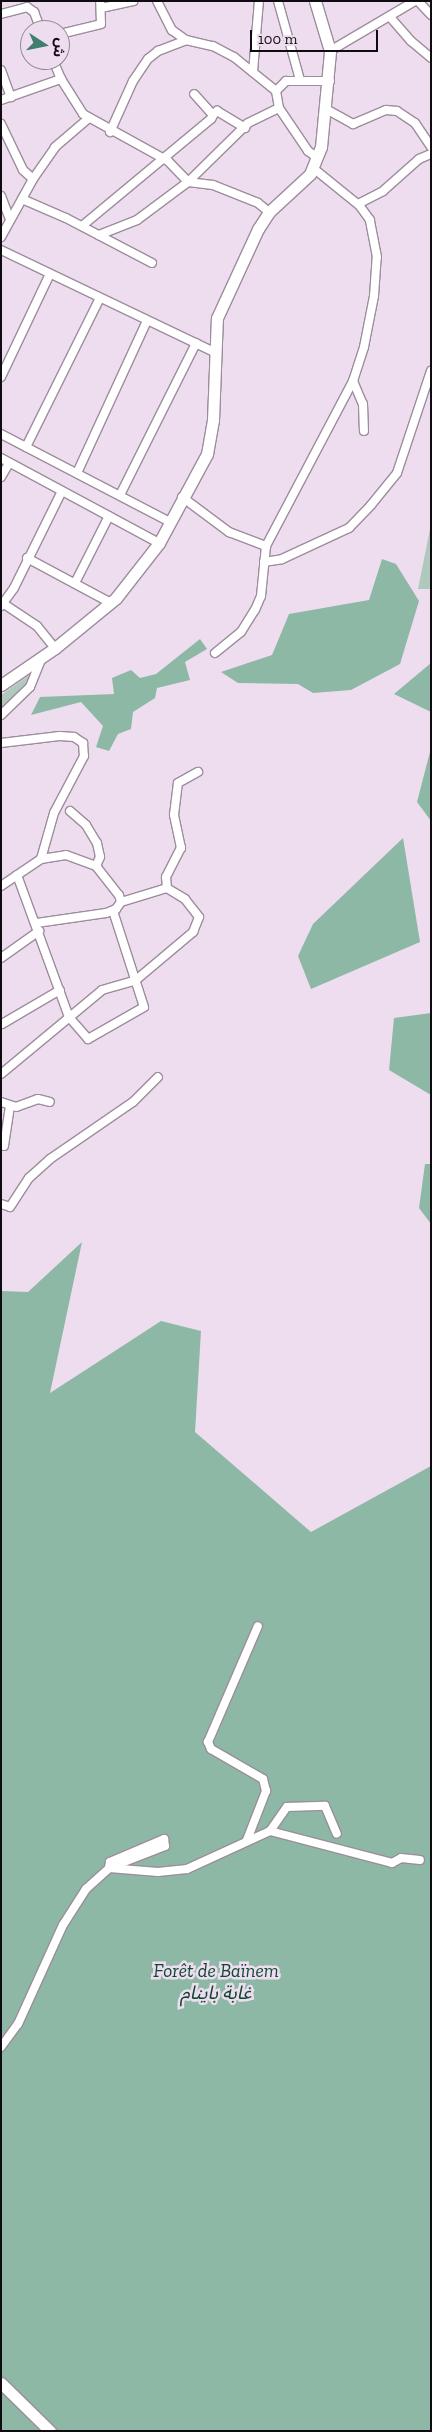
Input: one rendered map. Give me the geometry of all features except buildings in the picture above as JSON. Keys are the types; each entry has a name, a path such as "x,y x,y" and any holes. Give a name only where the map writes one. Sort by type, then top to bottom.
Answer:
{"street":[{"path":"70,32 101,24 100,4 133,1"},
{"path":"157,1 172,30 186,40 214,46 276,90 279,108 315,163 358,204 370,220 377,257 366,338 353,381 266,546 261,596 255,610 241,632 215,653"},
{"path":"253,72 259,1"},
{"path":"278,1 300,80"},
{"path":"1,685 55,648 111,603 159,543 182,497 207,454 213,420 214,352 217,318 223,301 258,229 269,212 294,192 315,163 330,82 330,51 315,1"},
{"path":"330,51 417,1 431,15"},
{"path":"1,14 28,7 34,12 37,20"},
{"path":"390,17 411,41 431,58"},
{"path":"110,132 133,81 148,59 158,51 186,40"},
{"path":"1,70 12,97"},
{"path":"57,70 82,114 110,132 161,158 188,182 213,185 258,203 269,212"},
{"path":"1,100 61,79"},
{"path":"276,90 286,81 330,82"},
{"path":"194,94 213,115"},
{"path":"99,235 137,220 188,182 244,128 279,108"},
{"path":"326,109 353,124 386,110 397,111 415,123 431,147"},
{"path":"82,226 217,111 244,128"},
{"path":"1,237 33,179 55,147 89,118"},
{"path":"1,124 23,170 33,179"},
{"path":"358,204 383,191 420,159 431,154"},
{"path":"1,196 10,219"},
{"path":"22,199 82,226 152,263"},
{"path":"1,250 214,352"},
{"path":"1,377 50,274"},
{"path":"26,447 100,298"},
{"path":"77,473 147,320"},
{"path":"120,495 196,343"},
{"path":"264,562 282,559 350,528 371,505 397,473 431,371"},
{"path":"353,381 363,404 364,431"},
{"path":"1,434 170,522"},
{"path":"1,477 5,460 159,543"},
{"path":"55,648 37,626 2,604 62,491"},
{"path":"182,497 229,532 266,546"},
{"path":"75,583 109,516"},
{"path":"27,558 111,603"},
{"path":"1,715 30,687 42,657"},
{"path":"1,742 60,736 74,737 83,744 84,756 54,813 41,859"},
{"path":"167,888 166,877 181,848 174,814 178,783 198,772"},
{"path":"70,811 86,825 97,843 100,857 96,866"},
{"path":"1,886 41,859 66,855 96,866 121,902"},
{"path":"17,875 38,927 69,1017 88,1039 144,1007 113,911"},
{"path":"1,958 38,927 113,911 121,902 167,888 185,899 199,917 193,932 177,948 136,980 102,990 1,1074"},
{"path":"2,1024 60,990"},
{"path":"1,1204 10,1207 29,1178 133,1102 158,1077"},
{"path":"1,1102 10,1106 38,1099 50,1102"},
{"path":"4,1146 10,1106"},
{"path":"247,1840 266,1791 263,1779 211,1750 208,1742 258,1626"},
{"path":"109,1868 158,1872 187,1869 270,1831 287,1807 325,1806 337,1834"},
{"path":"270,1831 392,1863 401,1858 420,1860"},
{"path":"1,2047 18,2024 63,1925 86,1889 109,1868 164,1846 164,1839 110,1862 109,1868"},
{"path":"1,2383 50,2431"}],"green space":[{"path":"431,524 431,589 418,589"},
{"path":"382,559 396,564 419,601 400,664 351,690 313,693 298,684 238,683 221,672 272,655 289,614 369,600"},
{"path":"200,639 207,649 185,662 190,680 157,688 155,698 133,712 131,729 118,734 109,751 96,747 103,726 81,702 31,715 40,697 114,694 112,678 131,670 140,678 156,674"},
{"path":"431,663 431,712 394,694"},
{"path":"31,674 25,686 1,710 1,695"},
{"path":"431,748 431,821 417,802"},
{"path":"403,838 420,942 311,989 298,956 313,924"},
{"path":"431,1013 431,1095 389,1070 394,1018"},
{"path":"425,1164 431,1164 431,1224 419,1208"},
{"name":"Forêt de Baïnem غابة باينام","path":"82,1242 50,1393 161,1321 201,1331 195,1432 311,1532 431,1466 431,2431 1,2431 1,1291 28,1292"}]}
